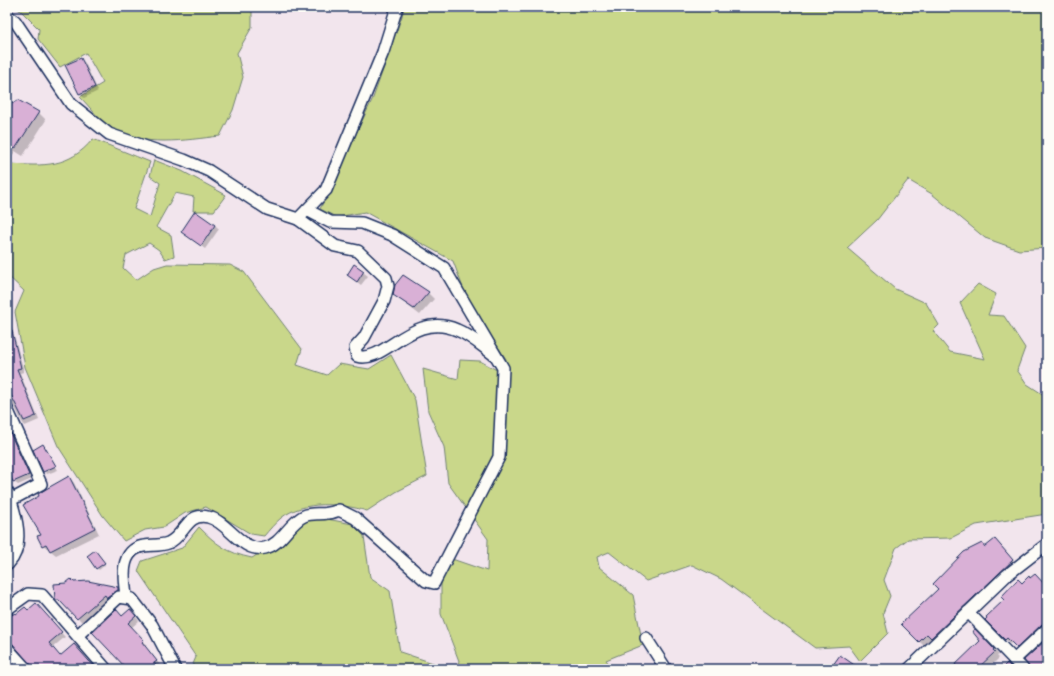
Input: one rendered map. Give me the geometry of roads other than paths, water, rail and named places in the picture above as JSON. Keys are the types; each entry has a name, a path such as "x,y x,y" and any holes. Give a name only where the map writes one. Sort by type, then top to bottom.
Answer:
{"street":[{"path":"298,219 326,190 383,52 397,7"},
{"path":"7,15 15,21 71,104 109,134 184,160 209,171 267,209 298,219 335,246 358,251 386,278 388,286 384,301 364,338 355,348 357,356 363,358 379,352 418,329 434,324 457,330 496,355"},
{"path":"126,597 125,568 128,556 135,549 144,546 167,543 174,539 191,519 199,515 219,521 236,538 247,544 263,549 271,546 298,520 306,515 327,514 340,510 355,518 426,581 434,583 499,457 503,368 444,268 392,235 362,224 330,222 307,210"},
{"path":"7,409 41,484 8,498 16,526 15,545 7,564"},
{"path":"909,669 1007,574 1047,544"},
{"path":"7,609 28,594 42,595 106,669"},
{"path":"78,635 119,597 132,599 152,625 175,669"},
{"path":"968,612 1023,669"},
{"path":"1014,660 1047,629"},
{"path":"646,638 666,669"},
{"path":"7,648 26,669"}]}
